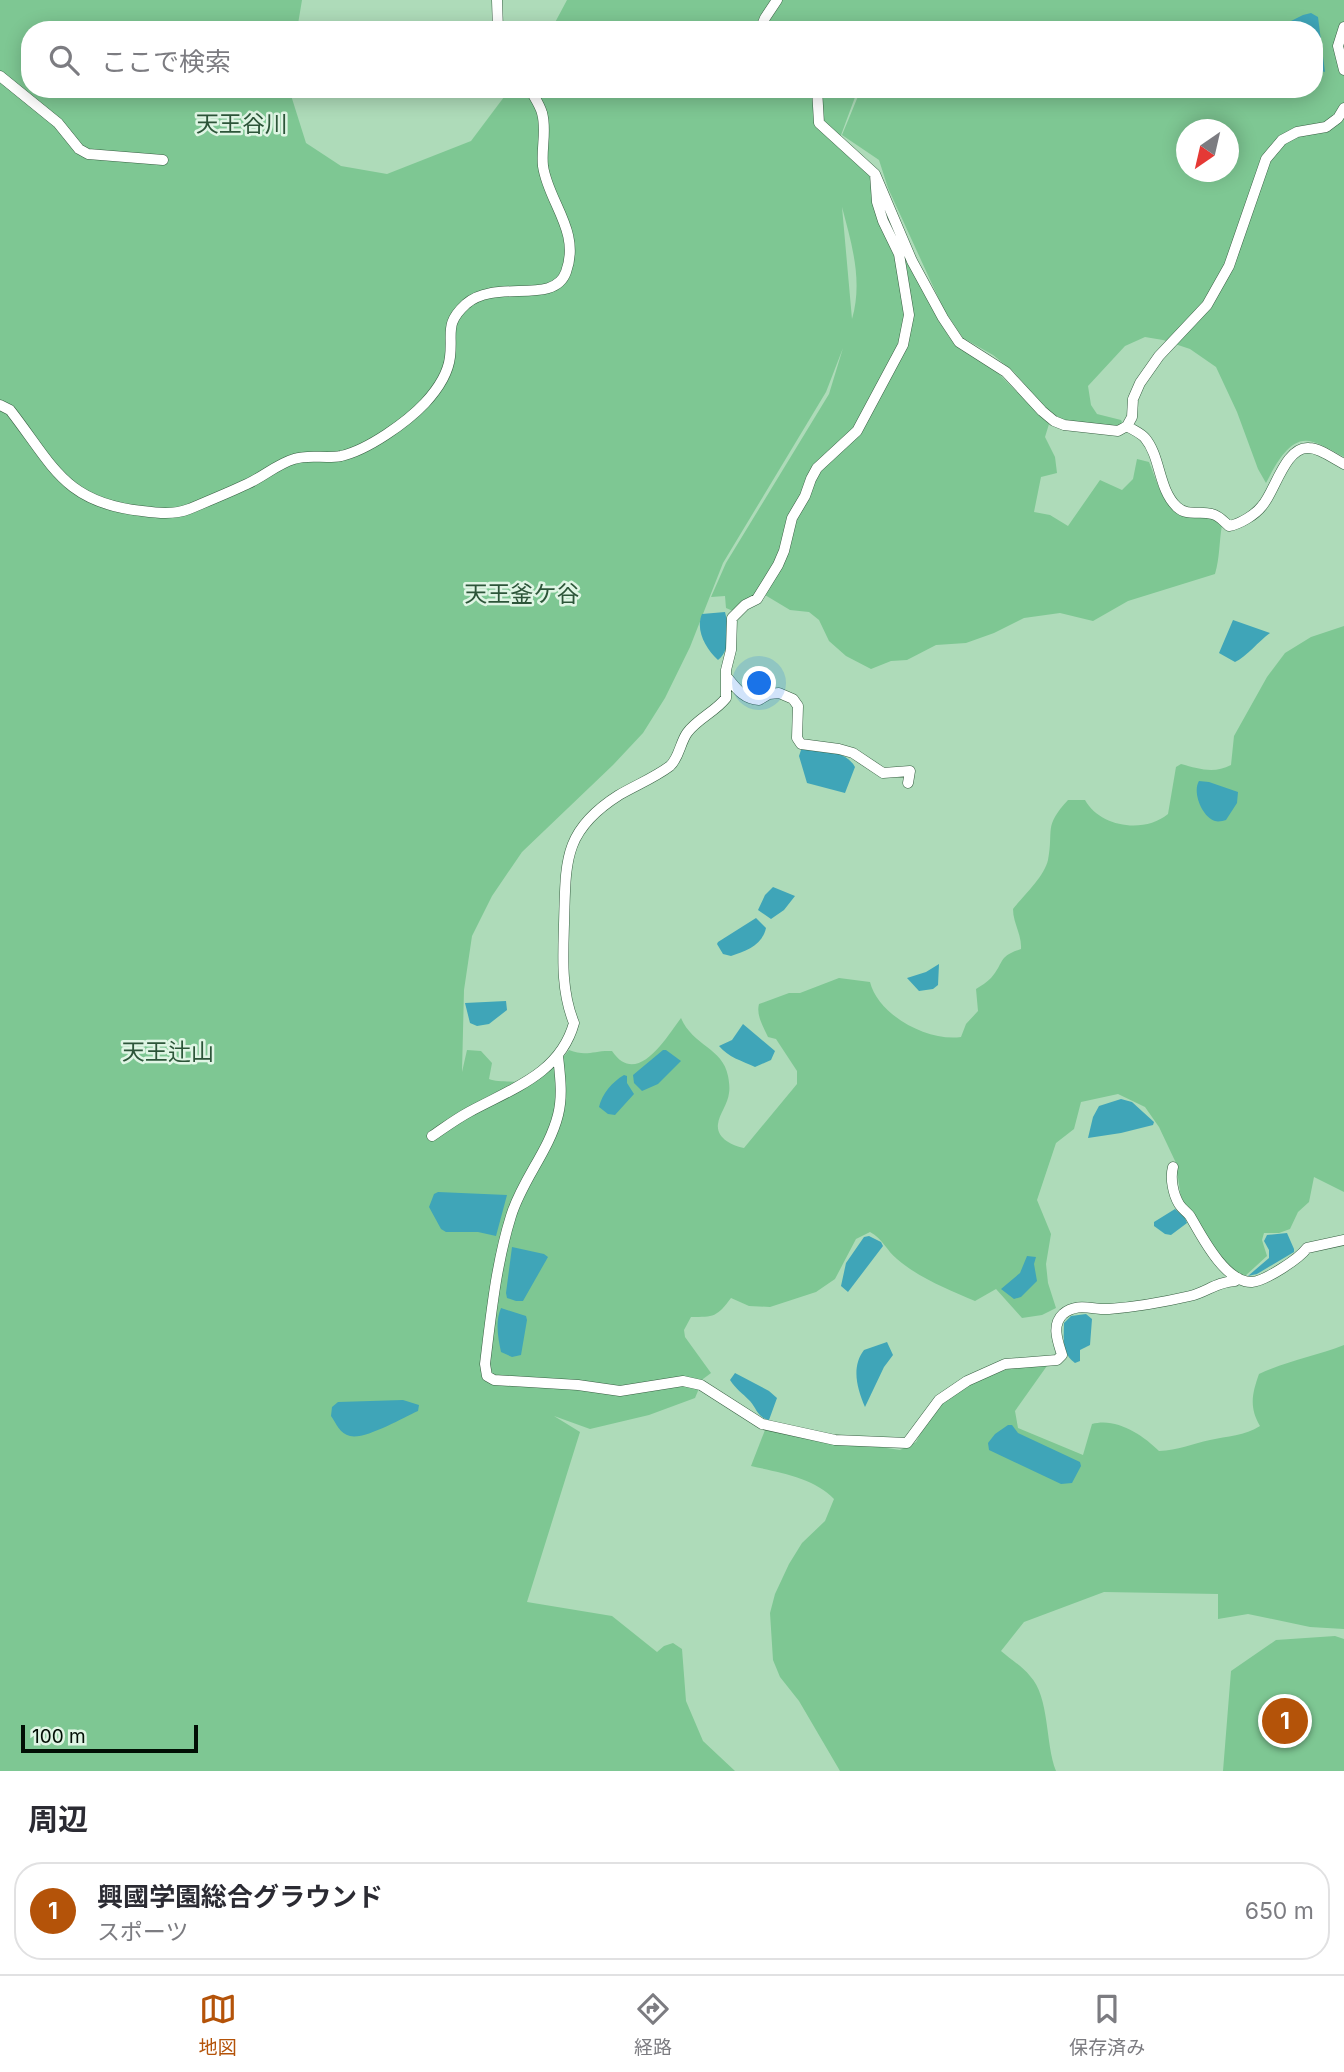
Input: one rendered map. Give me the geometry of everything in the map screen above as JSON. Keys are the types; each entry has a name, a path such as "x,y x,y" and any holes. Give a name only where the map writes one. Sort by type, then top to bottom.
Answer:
{"street":[{"path":"497,0 498,21"},
{"path":"764,21 777,0"},
{"path":"1344,27 1338,46 1344,70"},
{"path":"0,76 21,93"},
{"path":"27,98 58,123 79,149 88,154 163,160"},
{"path":"0,405 10,410 51,466 81,494 111,506 157,513 186,511 248,484 293,459 341,456 369,444 415,413 433,394 443,379 450,357 449,335 452,323 464,306 475,297 501,290 542,291 550,288 565,275 569,248 567,230 544,168 542,113 534,98"},
{"path":"818,98 819,123 875,174 912,261 943,318 960,342 1006,372 1054,421 1064,425 1118,431 1127,426 1132,416 1133,399 1140,383 1159,356 1206,306 1229,266 1266,159 1282,140 1297,132 1326,127 1338,118 1344,108"},
{"path":"432,1136 466,1113 528,1082 548,1068 558,1056 574,1023 564,995 565,876 570,850 578,830 598,810 620,794 650,780 673,763 684,736 726,698 732,618 745,604 757,599 781,558 792,519 817,468 857,431 876,393 889,376 903,345 909,315 899,254 877,202 875,174"},
{"path":"1127,426 1150,444 1168,496 1175,505 1183,512 1219,516 1229,526 1260,509 1287,462 1302,448 1312,447 1344,464"},
{"path":"726,675 740,693 750,700 759,701 769,694 779,693 793,699 798,706 797,738 801,744 853,753 883,773 910,771 908,782"},
{"path":"558,1056 561,1087 559,1113 550,1140 521,1189 503,1247 485,1364 487,1376 494,1380 578,1385 620,1391 683,1381 693,1382 762,1424 835,1440 907,1443 939,1400 967,1381 1004,1364 1057,1360 1062,1355 1056,1326 1062,1315 1074,1308 1088,1306 1107,1309 1193,1295 1221,1282 1236,1281 1238,1278"},
{"path":"1173,1167 1171,1175 1179,1205 1224,1268 1238,1278 1252,1282 1284,1268 1307,1248 1344,1240"}],"green space":[{"path":"0,0 302,0 298,21 21,21 21,98 292,98 306,143 341,166 387,174 471,141 503,98 855,98 837,146 870,174 933,310 949,337 997,372 1049,424 1045,437 1055,457 1057,473 1041,477 1034,512 1050,515 1068,526 1100,480 1122,490 1133,479 1137,459 1149,462 1163,496 1176,512 1188,517 1212,517 1222,525 1215,574 1128,601 1093,621 1060,613 1024,618 966,643 936,645 907,660 891,661 871,669 846,656 829,641 819,620 809,612 790,610 765,595 733,611 726,608 725,596 711,597 726,563 829,394 843,348 826,392 723,563 690,647 665,698 643,733 522,852 492,896 472,936 464,990 462,1072 467,1050 481,1051 492,1063 489,1079 532,1084 557,1065 569,1050 586,1053 612,1051 622,1061 631,1064 641,1062 659,1047 681,1018 693,1035 720,1059 725,1067 729,1091 718,1129 726,1140 744,1148 797,1084 797,1071 776,1039 768,1037 764,1029 759,1016 759,1004 789,993 800,993 839,978 870,982 883,1005 906,1024 934,1035 961,1037 966,1024 978,1011 976,989 991,978 1005,957 1021,949 1013,909 1046,866 1052,823 1068,800 1085,800 1101,816 1123,825 1147,824 1168,814 1176,767 1181,764 1212,770 1231,765 1234,736 1267,677 1285,653 1311,637 1344,626 1344,1192 1314,1177 1309,1202 1298,1212 1290,1229 1279,1233 1264,1233 1262,1240 1267,1256 1244,1277 1224,1262 1182,1206 1176,1163 1159,1127 1145,1107 1118,1094 1081,1102 1074,1129 1056,1143 1037,1200 1051,1234 1046,1264 1048,1283 1056,1308 1042,1315 1022,1318 996,1289 975,1301 915,1272 897,1259 870,1232 856,1239 835,1279 816,1292 770,1307 749,1306 731,1298 714,1315 691,1317 684,1330 685,1337 711,1373 703,1379 695,1398 649,1415 590,1429 554,1416 580,1432 527,1602 612,1616 657,1652 673,1643 682,1649 686,1701 703,1741 735,1771 0,1771","holes":["842,207 856,277 852,319"]},
{"path":"567,0 1344,0 1344,457 1313,442 1297,443 1284,453 1266,483 1216,367 1190,349 1145,337 1125,346 1088,386 1091,405 1097,414 1121,420 1123,424 1114,426 1064,420 1050,413 1014,372 993,355 963,338 943,308 888,188 879,160 842,135 857,98 1323,98 1323,21 556,21"},
{"path":"1344,1345 1344,1629 1310,1627 1248,1614 1218,1619 1218,1594 1104,1592 1024,1622 1001,1651 1023,1669 1036,1685 1044,1708 1056,1771 840,1771 799,1701 780,1677 773,1660 770,1613 775,1594 789,1564 802,1543 825,1521 834,1499 807,1481 751,1466 765,1430 900,1450 916,1442 941,1403 967,1384 1008,1369 1049,1363 1015,1411 1018,1428 1083,1455 1092,1424 1110,1423 1137,1434 1159,1451 1166,1450 1242,1434 1260,1426 1254,1413 1253,1400 1259,1374"},
{"path":"1335,1636 1344,1639 1344,1771 1223,1771 1231,1671 1276,1640"}],"water":[{"path":"1311,13 1318,17 1319,21 1291,21"},
{"path":"725,612 727,644 718,660 703,639 700,620 702,614"},
{"path":"1233,620 1270,633 1235,662 1219,653"},
{"path":"802,747 839,754 851,761 855,767 845,793 807,783 799,756"},
{"path":"1199,781 1238,792 1237,803 1226,820 1215,821 1206,815 1198,797"},
{"path":"773,887 795,896 784,910 771,919 758,910 765,895"},
{"path":"756,918 766,928 761,939 748,950 731,956 723,954 718,942"},
{"path":"939,964 938,985 933,989 919,991 907,978 926,972"},
{"path":"506,1001 507,1010 489,1024 477,1026 470,1023 465,1003"},
{"path":"743,1024 775,1051 771,1060 755,1067 731,1056 719,1046 732,1040"},
{"path":"663,1050 681,1061 658,1084 642,1091 634,1083 633,1075"},
{"path":"627,1076 627,1083 634,1094 615,1115 608,1114 599,1107 600,1102 615,1081"},
{"path":"1121,1099 1132,1102 1154,1122 1153,1125 1088,1138 1099,1106"},
{"path":"434,1194 507,1195 496,1236 478,1232 446,1232 441,1229 429,1207"},
{"path":"1175,1209 1187,1223 1171,1235 1154,1226 1154,1222"},
{"path":"1287,1233 1294,1252 1257,1274 1248,1276 1269,1258 1269,1250 1264,1241 1267,1235"},
{"path":"869,1236 883,1246 848,1292 841,1286 846,1263 864,1237"},
{"path":"512,1247 548,1257 523,1301 507,1298"},
{"path":"1027,1256 1036,1257 1034,1264 1037,1281 1021,1297 1014,1299 1001,1289 1020,1273"},
{"path":"501,1308 526,1316 521,1355 512,1357 501,1352 498,1324"},
{"path":"1086,1314 1092,1319 1090,1345 1080,1350 1080,1361 1075,1363 1065,1350 1064,1323 1071,1316"},
{"path":"887,1342 893,1355 884,1367 865,1407 856,1370 860,1357 864,1350"},
{"path":"735,1373 777,1398 769,1420 760,1415 732,1383 730,1380"},
{"path":"403,1400 419,1405 418,1411 365,1435 347,1435 331,1416 332,1407 338,1402"},
{"path":"1008,1425 1012,1425 1018,1433 1080,1462 1081,1466 1072,1483 1061,1484 989,1450 988,1443"}],"place":[{"name":"興國学園総合グラウンド","path":"1285,1721"}],"district":[{"name":"天王谷川","path":"242,124"},
{"name":"天王釜ケ谷","path":"522,594"},
{"name":"天王辻山","path":"168,1052"}]}
